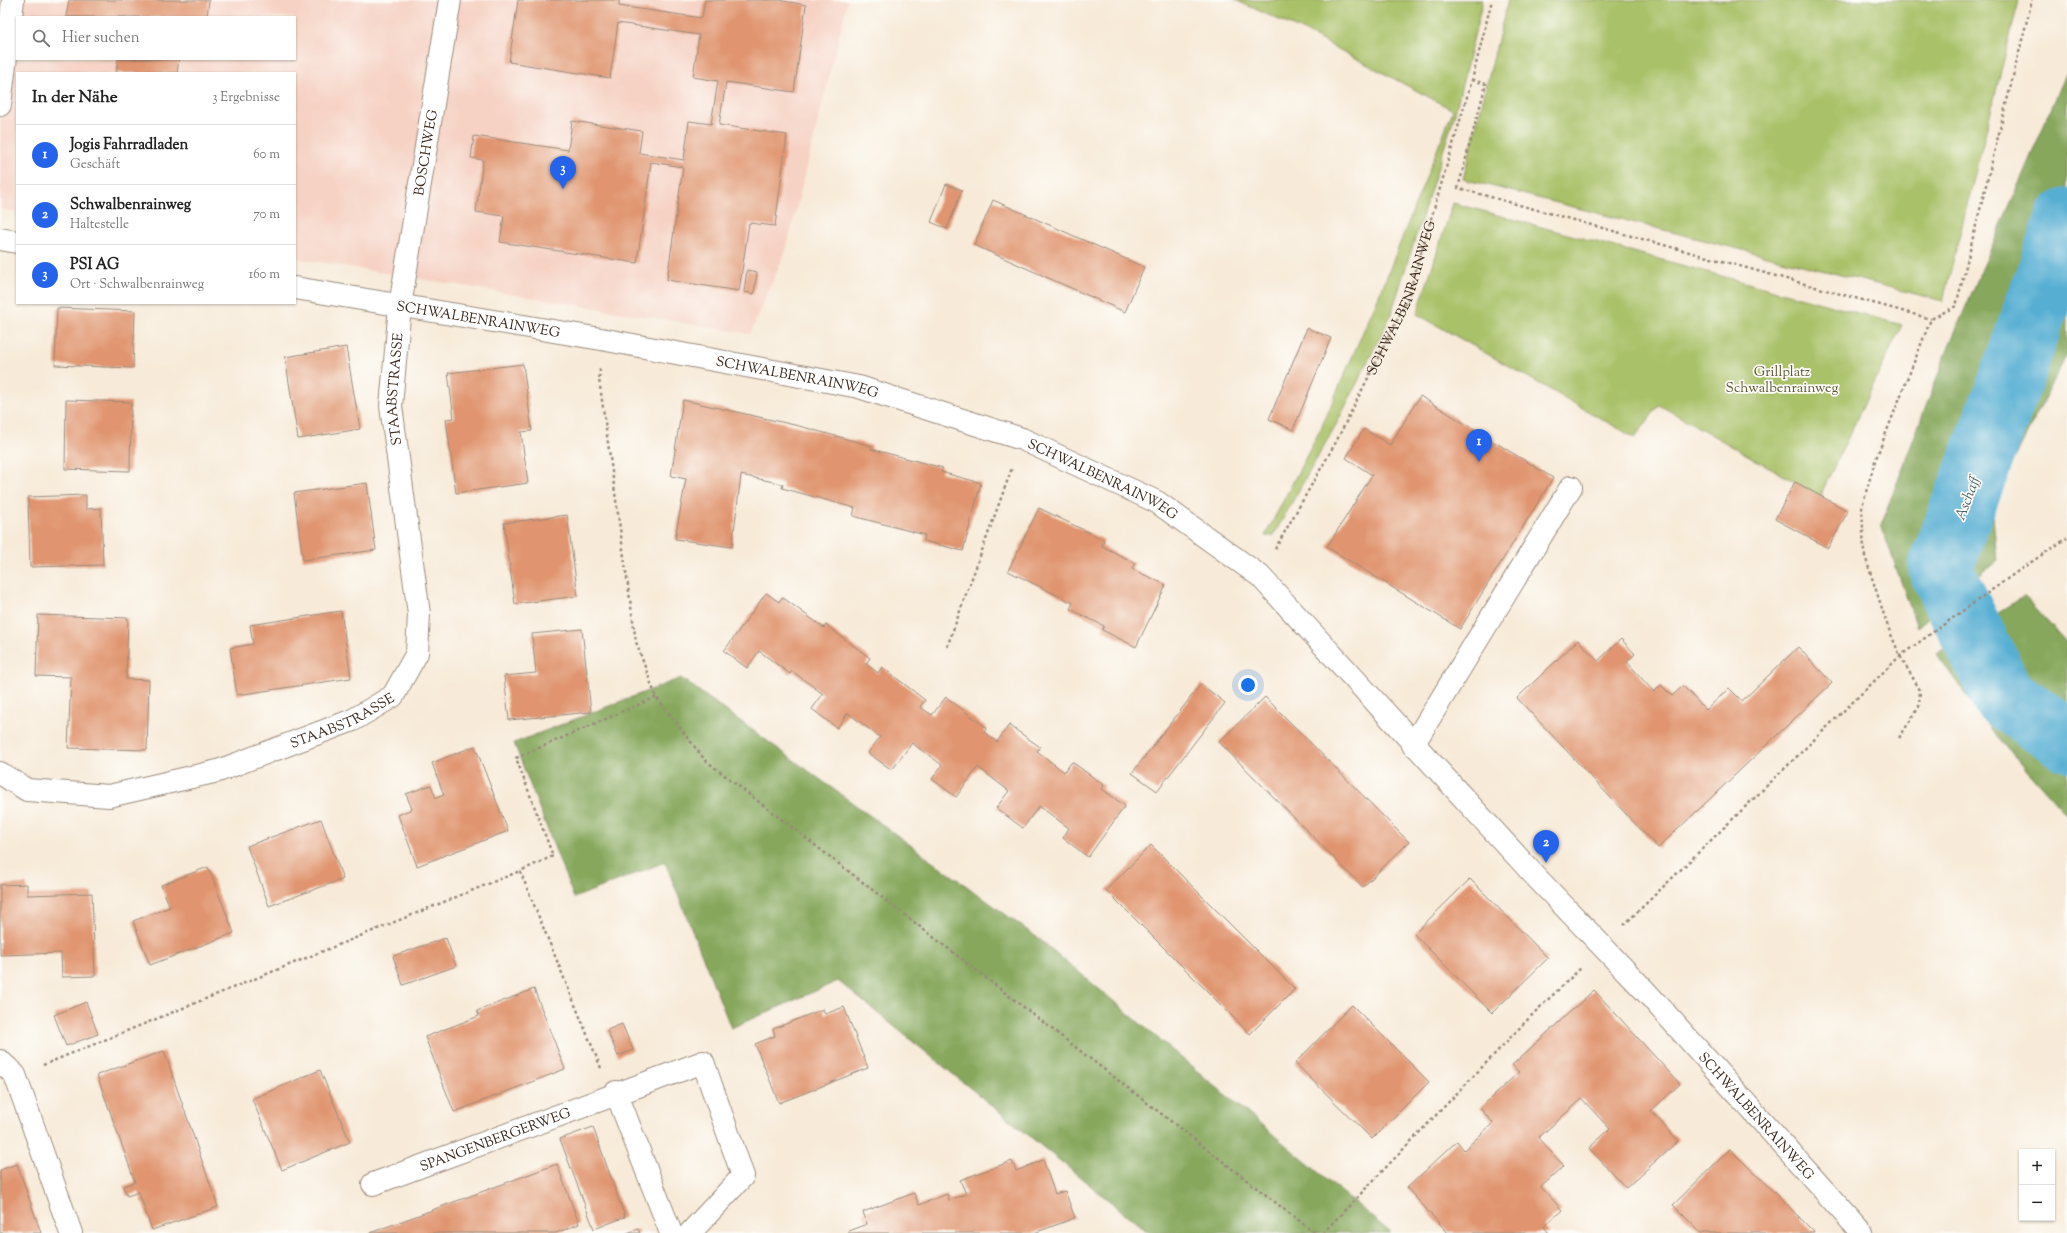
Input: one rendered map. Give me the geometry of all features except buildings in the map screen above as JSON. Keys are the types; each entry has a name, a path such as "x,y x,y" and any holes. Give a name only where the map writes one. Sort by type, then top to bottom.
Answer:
{"street":[{"path":"0,105 13,0"},
{"name":"BOSCHWEG","path":"400,306 450,0"},
{"path":"0,239 16,242"},
{"name":"SCHWALBENRAINWEG","path":"296,288 601,339 860,387 1022,439 1157,502 1260,576 1413,745 1648,994 1862,1233"},
{"name":"STAABSTRASSE","path":"0,773 27,790 109,796 218,771 353,720 393,696 417,653 419,614 391,406 400,306"},
{"path":"1413,745 1571,487"},
{"name":"SPANGENBERGERWEG","path":"373,1184 616,1092 702,1062 743,1176 690,1233"},
{"path":"7,1068 71,1233"},
{"path":"616,1092 671,1233"}],"path":[{"name":"SCHWALBENRAINWEG","path":"1260,576 1336,442 1407,300 1472,80 1492,0"},
{"path":"1899,738 1919,707 1920,690 1900,656 1888,627 1864,553 1862,506 1875,461 1931,319 1956,306 2032,0"},
{"path":"1472,80 1486,84 1458,188 1931,319"},
{"path":"601,339 599,379 636,642 656,697 705,760 1315,1233"},
{"path":"947,647 1022,439"},
{"path":"1323,1233 1534,1012 1900,656 2021,569 2067,538"},
{"path":"7,1068 58,1060 520,871 553,856 516,758 656,697"},
{"path":"520,871 599,1064 616,1092"}],"shaded area":[{"path":"0,0 848,0 786,250 750,334 296,258 296,72 16,72 16,212 0,209"}],"green space":[{"path":"1235,0 1483,0 1454,117 1390,317 1338,421 1273,536 1265,536 1321,428 1381,291 1453,110 1306,32"},
{"path":"1508,0 2019,0 1943,301 1463,179"},
{"path":"2067,72 2067,353 1992,504 1997,561 1917,627 1881,525 1948,348"},
{"name":"Grillplatz Schwalbenrainweg","path":"1453,203 1902,325 1820,496 1659,405 1635,438 1417,314"},
{"path":"2024,596 2067,643 2067,815 1998,738 1936,654"},
{"path":"681,678 1038,938 1391,1233 1149,1233 838,981 731,1028 665,862 574,898 514,743"}],"waterway":[{"name":"Aschaff","path":"2067,220 2010,382 1940,568 2003,696 2067,740"}],"place":[{"name":"PSI AG","path":"563,189"},
{"name":"Jogis Fahrradladen","path":"1479,462"},
{"name":"Schwalbenrainweg","path":"1546,863"}]}
